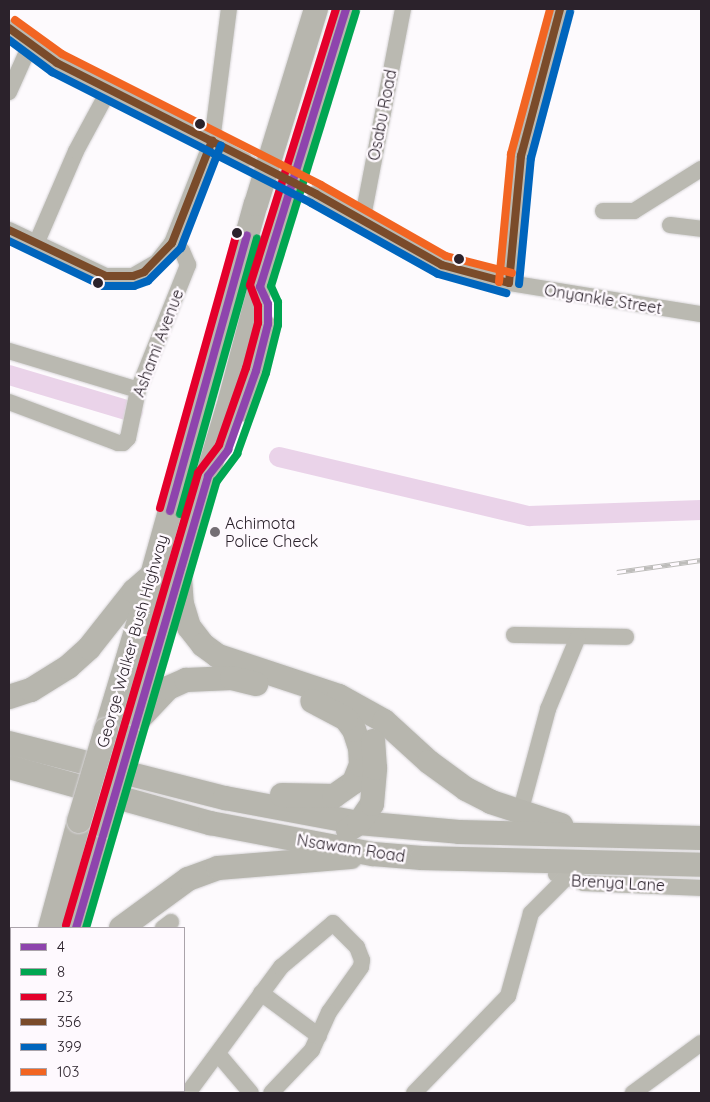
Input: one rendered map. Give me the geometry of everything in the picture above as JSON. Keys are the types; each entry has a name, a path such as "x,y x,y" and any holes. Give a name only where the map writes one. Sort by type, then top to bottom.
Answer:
{"highway":[{"name":"George Walker Bush Highway","path":"46,924 106,730 256,204 316,9"},
{"name":"George Walker Bush Highway","path":"76,927 104,826 208,476 228,450 256,371 268,324 268,304 260,287 346,9"},
{"path":"180,569 182,604 189,627 203,645 233,663 318,687 354,704 384,721 444,774 491,802 520,813 598,835"},
{"path":"9,698 38,686 68,667 90,648 134,592 151,576"},
{"path":"132,731 168,688 186,680 204,677 232,678 277,688 329,708 346,719 354,730 360,748 360,765 354,782 346,791 334,796 316,798 259,794 225,798"},
{"path":"210,823 246,818 340,831 359,823 372,804 375,768 371,733 354,704"},
{"name":"Nsawam Road","path":"9,743 225,798 359,823 459,832 701,838"},
{"name":"Nsawam Road","path":"9,767 210,823 373,854 422,858 520,858 701,865"},
{"path":"122,927 188,879 218,868 373,854"}],"street":[{"path":"9,230 90,270 121,277 144,272 172,242 212,141 229,9"},
{"name":"Osabu Road","path":"362,222 403,9"},
{"path":"509,283 521,156 560,9"},
{"path":"9,28 30,45 109,90 212,141 244,160"},
{"path":"9,92 30,45"},
{"path":"36,244 76,151 109,90"},
{"path":"603,211 634,211 701,170"},
{"name":"Onyankle Street","path":"316,194 362,222 442,265 509,283 701,314"},
{"path":"670,225 701,229"},
{"name":"Ashami Avenue","path":"9,402 118,444 128,438 138,390 188,265 182,251 172,242"},
{"path":"9,351 138,390"},
{"path":"514,635 626,637"},
{"path":"520,813 548,709 578,637"},
{"path":"520,858 566,878"},
{"name":"Brenya Lane","path":"414,1093 508,996 531,913 544,896 566,878 584,883 701,888"},
{"path":"188,1093 281,967 332,923 336,924 349,936 362,960 357,976 329,1012 312,1050 271,1093"},
{"path":"261,993 319,1036"},
{"path":"633,1093 701,1043"},
{"path":"218,1054 251,1093"}],"waterway":[{"path":"9,375 133,412"},
{"path":"279,457 529,516 701,510"}],"tunnel":[{"path":"244,160 316,194"}],"railway":[{"path":"617,572 701,560"}],"transit line":[{"name":"23","path":"66,925 198,473 219,445 246,368 258,323 258,306 250,285 336,9"},
{"name":"4","path":"76,927 208,476 228,450 256,371 268,324 268,304 260,287 346,9"},
{"name":"103","path":"499,282 511,154 550,9"},
{"name":"356","path":"509,283 521,156 560,9"},
{"name":"8","path":"86,927 217,481 237,454 266,373 278,325 278,302 271,286 356,12"},
{"name":"399","path":"519,284 531,158 570,12"},
{"name":"103","path":"15,20 62,54 321,185 446,256 512,273"},
{"name":"356","path":"9,28 57,63 316,194 442,265 509,283"},
{"name":"399","path":"9,40 52,72 311,203 438,274 506,293"},
{"name":"356","path":"9,230 106,276 133,276 144,272 172,243 212,141"},
{"name":"399","path":"9,241 103,286 134,286 148,281 181,248 221,145"},
{"name":"23","path":"160,508 237,233"},
{"name":"4","path":"170,511 247,236"},
{"name":"8","path":"180,514 257,239"}],"place":[{"name":"Achimota Police Check","path":"215,532"}]}
